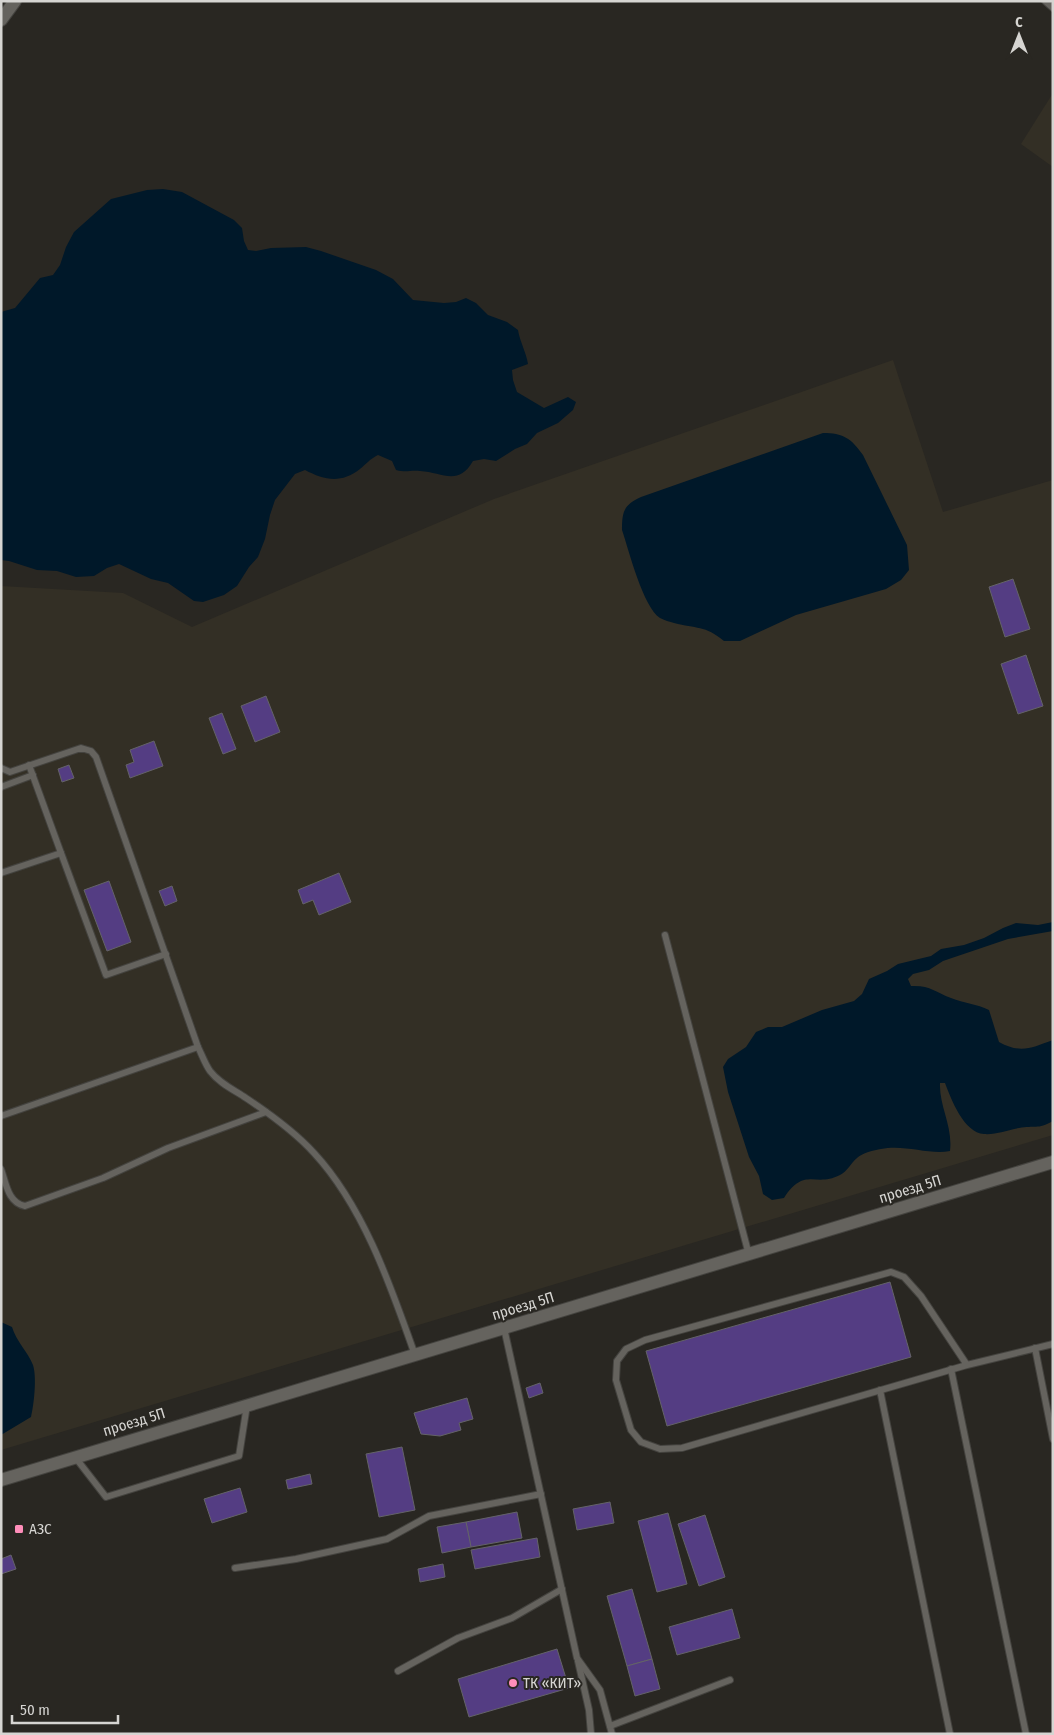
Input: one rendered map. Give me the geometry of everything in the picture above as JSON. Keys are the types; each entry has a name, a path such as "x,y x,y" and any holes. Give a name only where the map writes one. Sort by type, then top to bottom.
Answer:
{"street":[{"path":"1,20 14,1"},
{"name":"проезд 5П","path":"1,1480 1053,1162"}],"lane":[{"path":"1045,1 1053,8"},
{"path":"1,768 10,772 81,748 91,751 96,757 198,1047 210,1071 223,1083 278,1121 313,1152 335,1177 377,1254 415,1355"},
{"path":"30,766 106,976 166,954"},
{"path":"1,787 33,775"},
{"path":"1,873 61,853"},
{"path":"665,935 749,1254"},
{"path":"1,1116 198,1047"},
{"path":"1,1169 12,1199 17,1205 24,1206 103,1178 168,1148 266,1112"},
{"path":"967,1364 921,1296 904,1277 892,1272 645,1340 626,1349 617,1361 616,1380 631,1430 641,1442 660,1450 682,1448 967,1364 1053,1344"},
{"path":"504,1328 590,1710 591,1734"},
{"path":"1035,1348 1053,1439"},
{"path":"951,1369 1026,1734"},
{"path":"880,1390 950,1734"},
{"path":"75,1458 106,1497 116,1494 239,1456 247,1405"},
{"path":"235,1568 296,1559 387,1539 429,1516 541,1494"},
{"path":"398,1671 458,1638 512,1618 562,1590"},
{"path":"577,1658 600,1690 612,1734"},
{"path":"610,1726 730,1680"}],"shaded area":[{"path":"1053,93 1053,167 1021,144"},
{"path":"893,360 943,512 1053,480 1053,1135 1,1450 1,586 123,593 192,627 494,499"}],"water":[{"path":"163,189 182,192 234,220 242,228 248,250 306,247 376,270 393,279 413,300 444,303 456,302 466,298 476,303 488,315 507,322 518,330 528,364 512,370 517,392 544,408 568,397 576,402 573,410 558,423 537,433 527,444 496,461 484,459 473,461 461,474 455,476 396,470 392,461 378,455 353,474 339,479 326,478 305,470 295,474 275,500 265,539 258,557 237,586 224,595 203,602 194,601 168,583 151,579 119,564 107,568 94,576 76,577 57,571 37,570 1,560 1,312 15,308 40,278 53,275 60,265 66,247 74,232 111,199 147,190"},
{"path":"823,433 841,435 854,444 863,455 907,545 909,570 901,580 886,589 796,615 740,641 724,641 706,630 660,618 648,603 642,591 622,530 625,509 641,497"},
{"path":"1053,922 1053,931 1008,939 943,961 929,970 913,974 908,979 911,986 928,988 951,998 989,1010 999,1042 1007,1046 1020,1049 1053,1040 1053,1121 1039,1126 993,1134 977,1132 964,1122 945,1083 940,1083 940,1092 950,1133 950,1151 934,1152 899,1148 875,1150 859,1156 840,1175 824,1180 810,1179 798,1183 791,1188 784,1198 772,1200 763,1194 759,1176 749,1157 728,1092 723,1067 728,1059 746,1047 756,1032 768,1027 782,1027 822,1010 854,1001 862,994 869,979 898,964 931,956 941,949 964,945 1016,923 1038,925"},
{"path":"1,1322 12,1327 16,1337 31,1360 35,1384 31,1417 1,1435"}],"building":[{"path":"1013,579 1030,629 1005,637 989,587"},
{"path":"1026,655 1043,706 1018,714 1001,664"},
{"path":"266,696 280,732 255,742 241,706"},
{"path":"222,713 236,749 223,754 209,718"},
{"path":"154,741 163,766 130,778 126,765 134,762 130,750"},
{"path":"69,765 74,778 62,782 58,769"},
{"path":"339,873 351,902 319,915 313,900 303,904 298,890"},
{"path":"109,881 131,942 107,951 84,890"},
{"path":"172,886 177,901 165,906 159,891"},
{"path":"890,1282 911,1357 667,1426 646,1351"},
{"path":"540,1383 543,1393 529,1398 526,1388"},
{"path":"467,1398 473,1419 459,1423 461,1430 440,1436 421,1434 414,1413"},
{"path":"402,1447 415,1510 379,1517 366,1454"},
{"path":"310,1474 312,1484 288,1489 286,1480"},
{"path":"240,1488 247,1512 212,1523 204,1499"},
{"path":"610,1502 614,1523 577,1530 573,1509"},
{"path":"517,1512 522,1538 471,1547 466,1522"},
{"path":"668,1513 687,1584 657,1592 638,1521"},
{"path":"705,1515 725,1577 699,1586 678,1524"},
{"path":"466,1522 471,1547 442,1553 437,1527"},
{"path":"537,1538 540,1557 475,1569 471,1550"},
{"path":"11,1555 16,1569 1,1574 1,1559"},
{"path":"443,1564 445,1577 420,1582 418,1569"},
{"path":"632,1589 652,1659 627,1666 607,1596"},
{"path":"732,1609 740,1638 677,1655 669,1627"},
{"name":"ТК «КИТ»","path":"557,1649 569,1688 469,1717 458,1679"},
{"path":"652,1659 660,1689 635,1696 627,1666"}],"place":[{"name":"АЗС","path":"19,1529"},
{"name":"ТК «КИТ»","path":"513,1683"}]}
